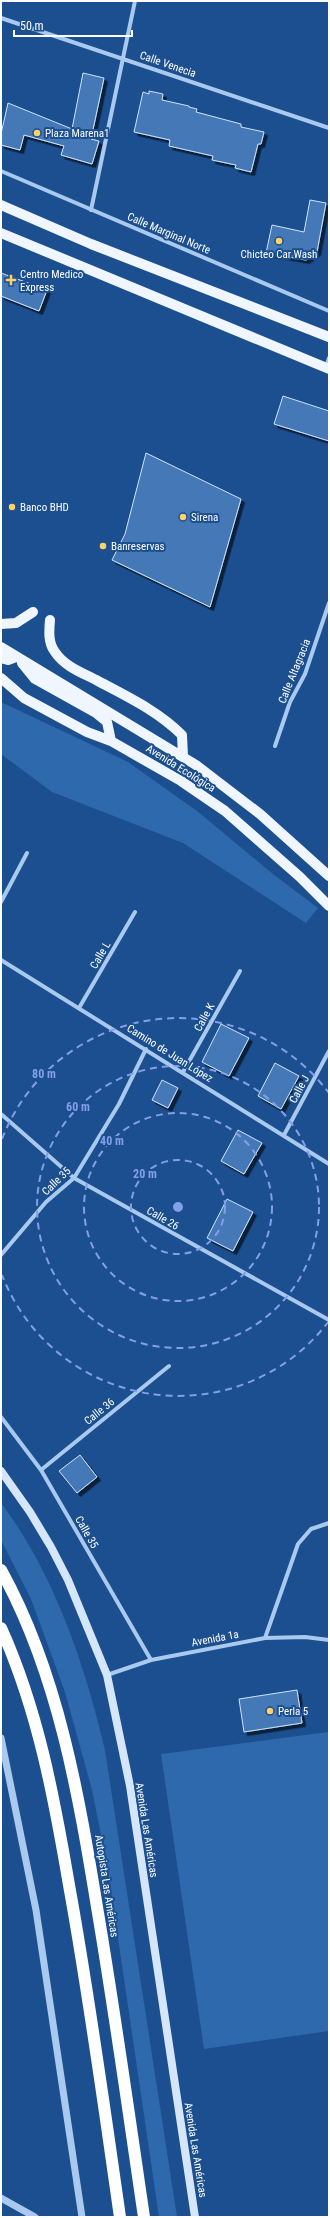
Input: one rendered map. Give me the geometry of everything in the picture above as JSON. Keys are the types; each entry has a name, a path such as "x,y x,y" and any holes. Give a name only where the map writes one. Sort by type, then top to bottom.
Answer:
{"highway":[{"name":"Autopista Las Américas","path":"1,1570 26,1624 43,1670 72,1766 84,1826 108,1974 144,2217"},
{"path":"1,1628 20,1675 36,1721 48,1770 88,1993 120,2217"}],"main road":[{"path":"1,205 98,247 329,338"},
{"path":"1,233 328,364"},
{"path":"1,624 16,623 33,612"},
{"path":"50,620 49,631 52,646 64,663 144,706 170,723 182,735 183,757"},
{"name":"Avenida Ecológica","path":"1,647 146,733 212,776 260,814 329,876"},
{"path":"1,658 8,660 16,657 35,679 72,697 96,712 107,722 111,742"},
{"name":"Avenida Ecológica","path":"1,678 24,698 87,732 111,742 181,781 225,811 300,877 329,906"},
{"name":"Avenida Las Américas","path":"1,1471 30,1512 64,1573 107,1675 130,1786 195,2217"}],"street":[{"path":"91,210 135,1"},
{"name":"Calle Venecia","path":"1,18 329,128"},
{"name":"Calle Marginal Norte","path":"1,171 329,310"},
{"name":"Calle Altagracia","path":"275,746 290,702 304,674 329,603"},
{"path":"1,902 27,853"},
{"name":"Calle L","path":"79,1008 136,912"},
{"name":"Camino de Juan López","path":"1,960 329,1164"},
{"name":"Calle K","path":"183,1072 240,970"},
{"name":"Calle 35","path":"1,1255 46,1202 74,1178 119,1104 146,1049"},
{"name":"Calle J","path":"284,1135 329,1051"},
{"name":"Calle 26","path":"1,1114 74,1178 329,1320"},
{"name":"Calle 36","path":"41,1470 169,1366"},
{"name":"Calle 35","path":"1,1417 41,1470 151,1660"},
{"path":"265,1638 298,1544 311,1529 329,1523"},
{"name":"Avenida 1a","path":"107,1675 151,1660 265,1638 305,1637 329,1640"},
{"path":"1,1738 36,1910 82,2217"},
{"path":"1,2198 35,2217"}],"shaded area":[{"path":"1,702 128,762 197,811 273,874 318,908 306,923 183,843 52,792 1,754"},
{"path":"1,1503 20,1530 37,1559 52,1590 88,1685 105,1750 177,2217 159,2217 108,1870 92,1790 65,1692 31,1599 1,1540"},
{"path":"328,1732 329,2031 204,2049 161,1754"}],"building":[{"name":"Plaza Marena1","path":"83,73 104,78 91,139 99,141 92,164 61,155 64,146 24,135 20,150 1,145 1,134 8,103 72,129"},
{"path":"149,91 163,94 162,100 189,106 197,109 196,112 241,124 241,127 264,132 261,144 258,144 251,172 235,168 236,165 212,160 213,156 169,146 170,140 134,132 143,92 149,94"},
{"path":"310,200 326,203 317,252 306,260 266,253 272,225 304,232"},
{"path":"1,273 47,290 39,311 1,296"},
{"path":"283,396 329,411 329,441 274,424"},
{"name":"Sirena","path":"146,453 241,499 210,607 112,560 125,534"},
{"path":"221,1024 249,1038 229,1076 202,1062"},
{"path":"275,1063 299,1076 281,1109 258,1096"},
{"path":"162,1080 178,1088 168,1108 152,1100"},
{"path":"238,1130 262,1143 244,1174 221,1161"},
{"path":"227,1199 253,1212 233,1251 207,1238"},
{"path":"80,1455 97,1477 77,1493 59,1471"},
{"name":"Perla 5","path":"297,1690 302,1723 244,1732 239,1699"}],"place":[{"name":"Plaza Marena1","path":"37,133"},
{"name":"Chicteo Car Wash","path":"279,241"},
{"name":"Centro Medico Express","path":"11,280"},
{"name":"Banco BHD","path":"12,507"},
{"name":"Sirena","path":"183,517"},
{"name":"Banreservas","path":"103,546"},
{"name":"Perla 5","path":"270,1711"}]}
